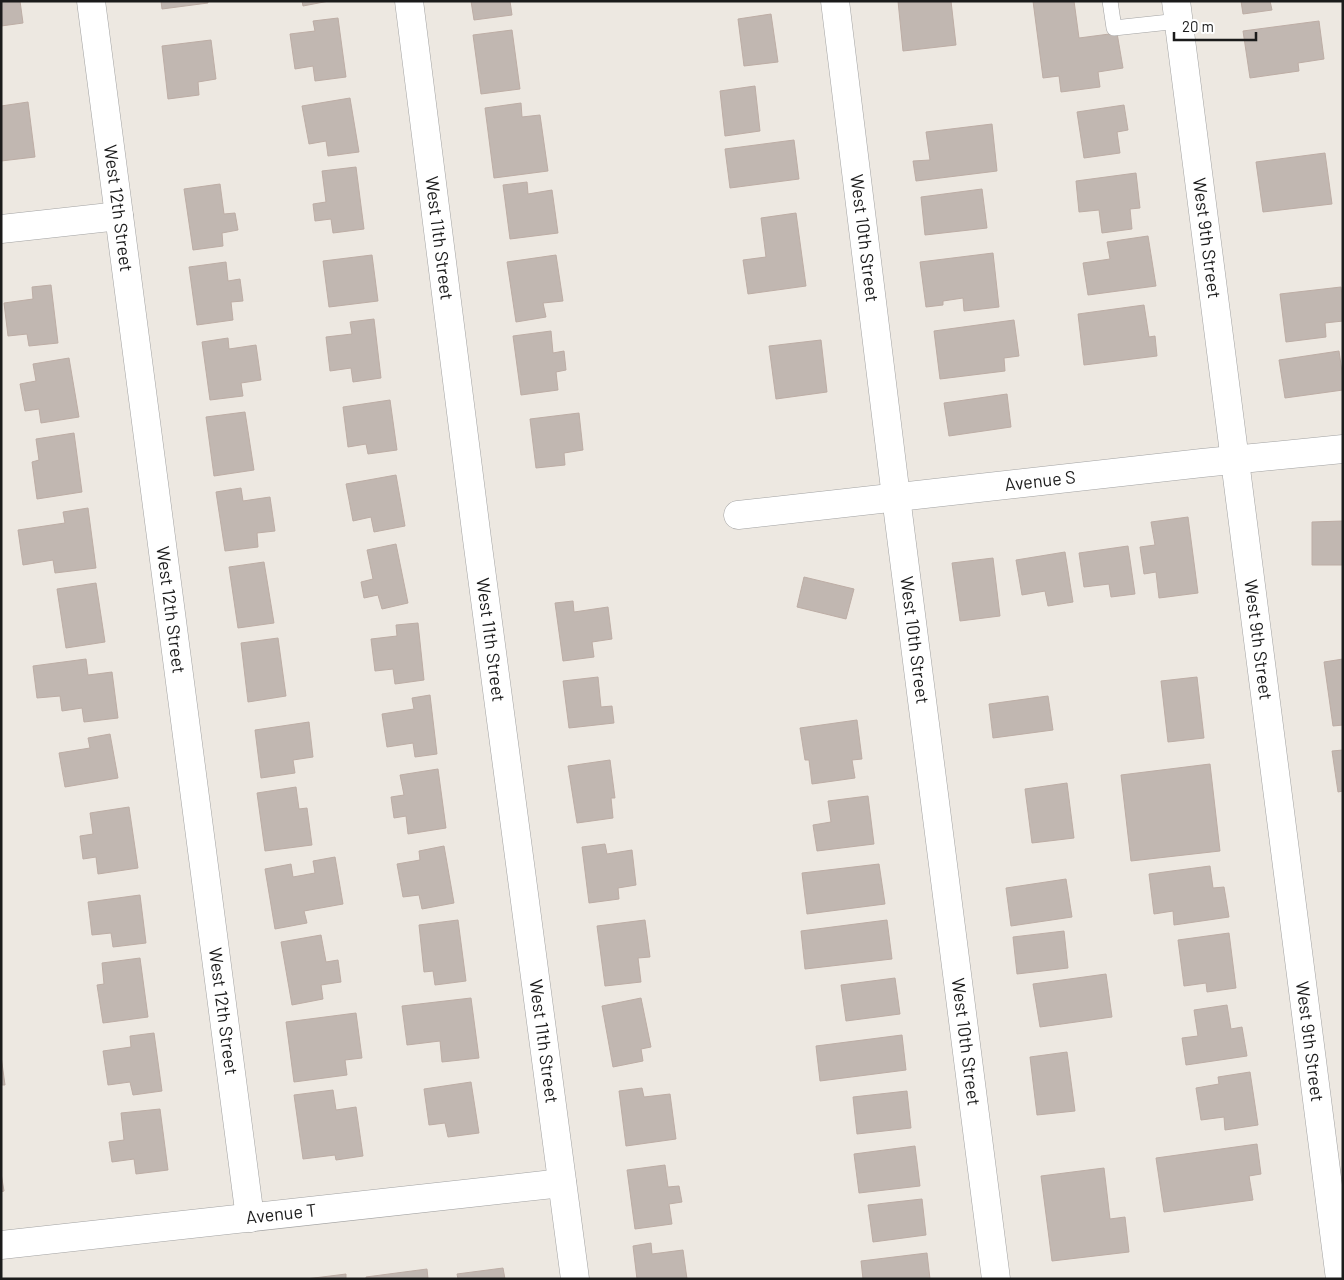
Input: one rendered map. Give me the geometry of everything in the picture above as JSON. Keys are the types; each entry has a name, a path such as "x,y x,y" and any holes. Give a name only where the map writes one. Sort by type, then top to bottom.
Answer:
{"street":[{"name":"West 12th Street","path":"91,1 250,1218"},
{"name":"West 11th Street","path":"409,1 575,1279"},
{"name":"West 10th Street","path":"835,1 996,1279"},
{"name":"West 9th Street","path":"1177,11 1340,1279"},
{"path":"1,229 119,216"},
{"name":"Avenue S","path":"738,515 1343,449"},
{"name":"Avenue T","path":"1,1245 562,1183"}],"lane":[{"path":"1110,1 1114,28 1177,11"}],"building":[{"path":"1,1 20,1 23,23 1,26"},
{"path":"161,1 208,1 208,3 162,9"},
{"path":"302,1 329,1 303,6"},
{"path":"471,1 510,1 512,15 474,20"},
{"path":"898,1 951,1 956,45 903,51"},
{"path":"1033,1 1074,1 1079,38 1117,33 1123,68 1098,72 1100,87 1061,92 1059,76 1043,78"},
{"path":"1241,1 1270,1 1272,10 1243,14"},
{"path":"771,14 778,62 744,66 738,19"},
{"path":"338,18 346,77 315,81 313,66 295,69 290,34 315,31 313,21"},
{"path":"1319,21 1324,59 1298,63 1299,71 1250,78 1243,31"},
{"path":"512,30 520,89 481,94 473,35"},
{"path":"211,40 216,79 198,82 199,95 168,99 162,46"},
{"path":"755,86 760,131 725,136 720,91"},
{"path":"350,98 359,152 328,156 326,141 309,144 302,106"},
{"path":"28,102 35,157 1,161 1,106"},
{"path":"521,103 522,117 540,115 548,171 494,178 485,108"},
{"path":"1124,105 1128,130 1117,132 1120,153 1084,158 1077,112"},
{"path":"992,124 997,171 916,181 913,161 930,160 926,132"},
{"path":"794,140 799,179 730,188 725,149"},
{"path":"1325,153 1332,204 1263,212 1256,162"},
{"path":"356,167 364,229 333,233 331,219 315,221 313,204 326,202 322,171"},
{"path":"1136,173 1140,208 1130,209 1132,229 1102,233 1099,210 1079,212 1076,181"},
{"path":"527,182 528,194 552,190 558,233 510,239 503,185"},
{"path":"220,184 224,214 235,213 238,230 222,233 223,246 193,250 184,189"},
{"path":"982,189 987,228 925,235 921,197"},
{"path":"796,213 806,286 748,294 743,260 766,257 761,218"},
{"path":"1148,236 1156,286 1088,295 1083,263 1110,259 1107,242"},
{"path":"993,253 999,307 964,311 963,298 943,301 943,305 926,307 920,262"},
{"path":"372,255 378,301 329,307 323,261"},
{"path":"556,255 563,301 543,303 546,317 516,322 507,262"},
{"path":"226,262 228,281 240,279 243,301 231,302 233,320 197,325 189,267"},
{"path":"51,285 58,343 29,346 27,334 8,336 4,303 33,299 32,287"},
{"path":"1341,287 1343,321 1325,323 1326,337 1286,342 1280,294"},
{"path":"1144,305 1149,337 1155,336 1157,356 1084,365 1078,314"},
{"path":"374,319 381,378 353,382 351,368 330,371 326,337 352,334 350,322"},
{"path":"1014,320 1019,356 1004,358 1005,371 940,379 934,331"},
{"path":"551,331 553,353 564,351 566,370 556,372 558,390 521,395 513,336"},
{"path":"228,338 229,349 256,345 261,380 241,383 243,396 210,400 202,342"},
{"path":"821,340 827,392 776,399 769,346"},
{"path":"1339,351 1343,390 1285,398 1279,360"},
{"path":"69,358 79,417 41,423 39,409 25,411 20,384 36,381 33,364"},
{"path":"1007,394 1011,427 949,436 944,403"},
{"path":"390,400 397,450 368,454 366,444 348,447 343,407"},
{"path":"245,412 254,470 214,476 206,417"},
{"path":"579,413 583,450 564,453 565,465 536,468 530,419"},
{"path":"74,433 82,492 37,499 32,462 39,460 36,439"},
{"path":"396,475 405,526 374,532 371,517 353,521 346,484"},
{"path":"241,488 243,501 270,497 275,531 257,533 258,547 225,551 216,492"},
{"path":"88,508 96,568 55,573 53,560 23,565 18,530 65,523 63,512"},
{"path":"1188,517 1198,593 1159,598 1156,572 1144,574 1140,547 1155,545 1151,522"},
{"path":"1343,521 1343,565 1312,565 1312,522"},
{"path":"396,544 408,603 382,609 378,595 364,598 361,582 373,579 367,550"},
{"path":"1128,546 1135,594 1111,597 1109,584 1084,587 1079,553"},
{"path":"1065,552 1073,602 1048,606 1045,591 1022,595 1016,560"},
{"path":"993,558 1000,616 960,621 952,563"},
{"path":"264,562 274,623 238,628 229,567"},
{"path":"804,577 854,589 846,619 797,607"},
{"path":"96,583 105,642 66,648 57,589"},
{"path":"573,601 574,612 608,607 612,639 592,642 594,657 563,661 555,603"},
{"path":"418,623 424,680 395,684 393,669 375,671 371,639 397,636 396,625"},
{"path":"278,638 286,696 248,702 241,643"},
{"path":"86,659 88,675 112,672 118,718 84,722 82,708 62,711 60,696 37,698 33,666"},
{"path":"1343,659 1343,725 1333,726 1324,662"},
{"path":"598,677 601,707 612,706 614,723 569,728 563,681"},
{"path":"1197,677 1204,738 1168,742 1161,681"},
{"path":"430,695 437,754 415,757 413,743 387,747 382,714 414,709 412,698"},
{"path":"1048,696 1053,730 993,738 989,704"},
{"path":"857,720 862,759 852,760 855,778 812,784 809,760 805,760 800,728"},
{"path":"309,722 313,757 293,760 295,773 261,778 255,730"},
{"path":"110,734 118,778 65,787 59,753 90,748 88,738"},
{"path":"1343,750 1343,791 1338,792 1332,751"},
{"path":"610,760 615,798 611,798 613,818 577,823 568,766"},
{"path":"1210,764 1220,851 1131,861 1121,775"},
{"path":"438,769 446,828 408,834 406,816 394,818 391,797 404,795 400,775"},
{"path":"1067,783 1074,838 1032,843 1025,789"},
{"path":"296,787 299,809 307,808 312,845 265,851 257,793"},
{"path":"868,796 874,844 817,851 813,825 831,822 828,801"},
{"path":"129,807 138,868 98,874 96,857 83,859 80,836 93,834 90,813"},
{"path":"605,844 607,854 632,850 636,885 618,888 619,899 589,903 582,847"},
{"path":"444,846 454,903 422,909 419,895 403,897 397,864 420,860 419,851"},
{"path":"335,857 343,904 304,911 307,923 275,929 265,869 291,864 293,877 315,873 313,861"},
{"path":"879,864 885,904 807,914 802,873"},
{"path":"1210,866 1213,888 1224,887 1229,917 1174,925 1173,911 1154,914 1149,874"},
{"path":"1066,879 1072,917 1011,926 1006,888"},
{"path":"140,895 146,943 113,947 111,933 92,935 88,902"},
{"path":"458,920 466,981 435,985 433,971 424,972 419,925"},
{"path":"645,920 650,957 638,958 641,982 605,986 597,926"},
{"path":"887,920 892,959 805,969 801,931"},
{"path":"1064,931 1068,968 1017,974 1013,937"},
{"path":"1229,933 1236,988 1207,992 1206,983 1184,986 1178,940"},
{"path":"321,935 326,962 338,960 341,982 321,985 323,999 292,1005 281,942"},
{"path":"140,958 148,1017 103,1023 97,985 104,984 102,963"},
{"path":"1106,974 1112,1017 1040,1027 1033,984"},
{"path":"895,978 900,1014 846,1021 841,985"},
{"path":"471,998 479,1058 442,1062 440,1041 407,1045 402,1006"},
{"path":"641,998 651,1047 641,1049 643,1061 613,1067 602,1006"},
{"path":"1227,1005 1231,1029 1242,1027 1247,1056 1186,1065 1182,1038 1198,1036 1194,1010"},
{"path":"356,1013 362,1058 345,1060 347,1075 294,1082 286,1022"},
{"path":"154,1033 162,1091 133,1095 130,1082 108,1085 103,1051 131,1047 130,1036"},
{"path":"902,1035 906,1070 820,1081 816,1046"},
{"path":"1067,1052 1075,1111 1037,1115 1030,1057"},
{"path":"1,1056 5,1085 1,1085"},
{"path":"1250,1072 1258,1125 1225,1130 1224,1117 1201,1120 1196,1088 1219,1084 1218,1077"},
{"path":"471,1082 479,1133 448,1137 445,1123 429,1125 424,1089"},
{"path":"642,1088 644,1097 670,1094 676,1139 626,1146 619,1091"},
{"path":"333,1090 336,1110 356,1107 363,1156 336,1160 335,1155 303,1159 294,1095"},
{"path":"907,1091 911,1128 857,1134 853,1097"},
{"path":"160,1109 168,1170 136,1174 134,1159 112,1162 109,1142 124,1140 121,1113"},
{"path":"1257,1144 1261,1174 1249,1176 1253,1200 1164,1212 1156,1158"},
{"path":"915,1146 920,1186 859,1193 854,1154"},
{"path":"665,1165 668,1187 679,1186 682,1202 669,1204 672,1224 635,1229 627,1170"},
{"path":"1104,1168 1110,1219 1125,1217 1129,1252 1052,1261 1041,1176"},
{"path":"1,1173 4,1191 1,1192"},
{"path":"922,1199 926,1235 873,1242 868,1205"},
{"path":"651,1243 652,1254 683,1250 687,1279 637,1279 633,1246"},
{"path":"927,1253 930,1279 863,1279 861,1261"},
{"path":"503,1268 505,1279 458,1279 457,1274"},
{"path":"427,1269 428,1279 366,1279 366,1277"},
{"path":"346,1274 346,1279 306,1279"}]}
